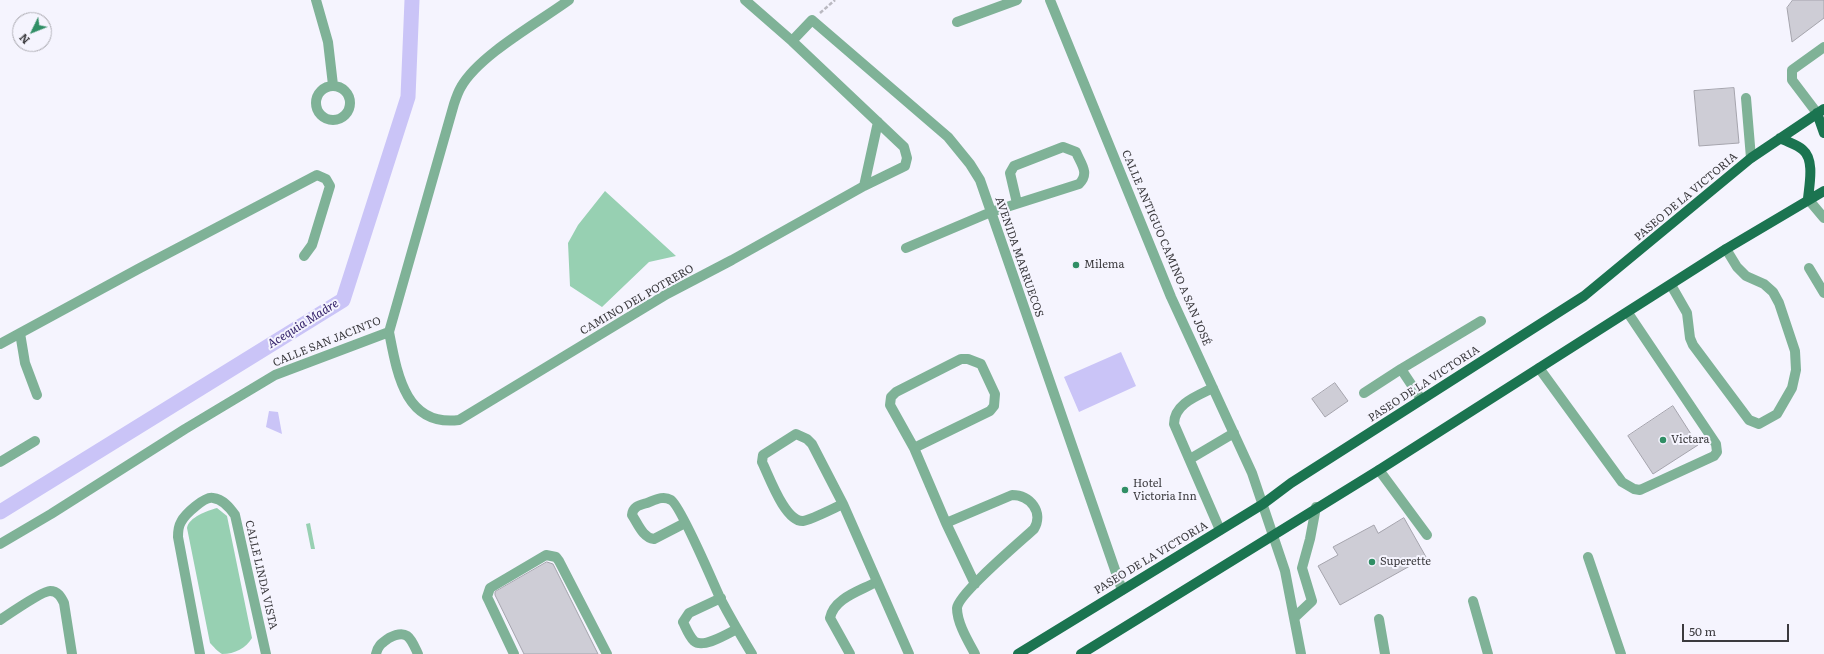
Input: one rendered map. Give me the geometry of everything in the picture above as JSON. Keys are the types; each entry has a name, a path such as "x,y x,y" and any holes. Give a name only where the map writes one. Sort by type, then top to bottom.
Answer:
{"main road":[{"path":"1820,111 1824,133"},
{"name":"PASEO DE LA VICTORIA","path":"1018,654 1263,504 1291,483 1584,296 1751,158 1820,111"},
{"path":"1780,138 1804,150 1809,160 1810,171 1808,199"},
{"path":"1081,654 1316,507 1379,470 1726,250 1808,199 1824,191"}],"street":[{"path":"316,0 328,42 333,86"},
{"name":"CALLE SAN JACINTO","path":"0,544 275,375 389,332 454,104 461,86 472,72 489,56 569,0"},
{"path":"745,0 792,41 878,122 864,186"},
{"path":"957,22 1017,0"},
{"name":"CALLE ANTIGUO CAMINO A SAN JOSÉ","path":"1050,0 1171,297 1252,473 1285,571 1301,654"},
{"path":"792,41 812,20"},
{"name":"AVENIDA MARRUECOS","path":"812,20 948,137 970,164 980,180 1122,590"},
{"path":"1820,111 1792,80 1791,75 1792,70 1824,47"},
{"path":"1746,98 1751,158"},
{"name":"CAMINO DEL POTRERO","path":"389,332 395,365 407,397 422,414 446,422 459,420 667,294 732,260 864,186 905,166 907,158 904,147 878,122"},
{"path":"906,248 991,212 1079,184 1084,179 1086,173 1076,152 1063,147 1014,166 1010,173 1017,203"},
{"path":"0,344 317,175 326,179 330,186 312,245 304,256"},
{"path":"1808,199 1824,218"},
{"path":"1671,285 1687,313 1690,338 1693,345 1749,420 1759,424 1777,414 1792,388 1796,361 1793,341 1773,292 1764,284 1753,280 1742,272 1726,250"},
{"path":"1809,268 1824,293"},
{"path":"1539,368 1622,482 1628,486 1640,490 1714,456 1717,452 1716,444 1628,313"},
{"path":"1364,393 1481,321"},
{"path":"20,333 25,363 37,395"},
{"path":"914,448 990,411 994,406 995,394 981,364 974,360 961,359 893,394 890,405 914,448 946,523 975,584"},
{"path":"1401,369 1422,399"},
{"path":"1213,388 1182,405 1174,416 1174,424 1220,530"},
{"path":"1190,459 1234,433"},
{"path":"843,504 804,521 797,520 786,512 762,462 762,455 796,434 807,439 812,444 843,504 876,582 909,654"},
{"path":"0,462 35,441"},
{"path":"1379,470 1427,535"},
{"path":"946,523 1012,495 1023,496 1028,499 1037,512 1037,524 1034,529 975,584 961,599 957,607 959,619 975,654"},
{"name":"CALLE LINDA VISTA","path":"200,654 178,537 181,522 195,507 207,498 213,497 229,507 235,515 266,654"},
{"path":"685,523 654,539 651,539 645,536 632,515 636,507 662,497 675,503 685,523 720,598 752,654"},
{"path":"1295,617 1312,602 1302,568 1310,539 1316,507"},
{"path":"514,654 489,601 488,592 490,588 546,555 556,557 559,560 607,654"},
{"path":"1588,558 1621,654"},
{"path":"850,654 830,618 831,611 840,601 876,582"},
{"path":"0,620 47,592 56,592 64,603 72,654"},
{"path":"720,598 686,615 683,622 695,642 704,644 737,630"},
{"path":"1473,600 1488,654"},
{"path":"1379,619 1385,654"},
{"path":"376,654 380,644 398,633 402,633 411,639 418,654"}],"path":[{"path":"812,20 835,0"}],"green space":[{"path":"605,191 676,256 649,262 602,307 570,286 568,243 578,225"},
{"path":"217,508 227,516 252,638 247,645 240,650 222,654 210,643 187,528 188,524 195,518"},
{"path":"310,523 315,549 311,549 306,524"}],"shaded area":[{"path":"1121,352 1136,386 1079,412 1064,377"},
{"path":"269,411 278,412 282,434 266,427"}],"building":[{"path":"1793,0 1824,0 1824,18 1792,42 1787,8"},
{"path":"1734,88 1739,143 1699,146 1694,91"},
{"path":"1335,383 1348,401 1325,417 1312,399"},
{"name":"Victara","path":"1673,406 1698,445 1653,474 1628,436"},
{"name":"Superette","path":"1404,518 1426,557 1340,605 1318,566 1338,555 1333,547 1374,525 1378,533"},
{"path":"547,562 553,564 598,654 524,654 495,595 495,592"}],"waterway":[{"name":"Acequia Madre","path":"0,512 343,300 408,97 412,0"}],"place":[{"name":"Milema","path":"1076,265"},
{"name":"Victara","path":"1663,440"},
{"name":"Hotel Victoria Inn","path":"1125,490"},
{"name":"Superette","path":"1372,562"}]}
